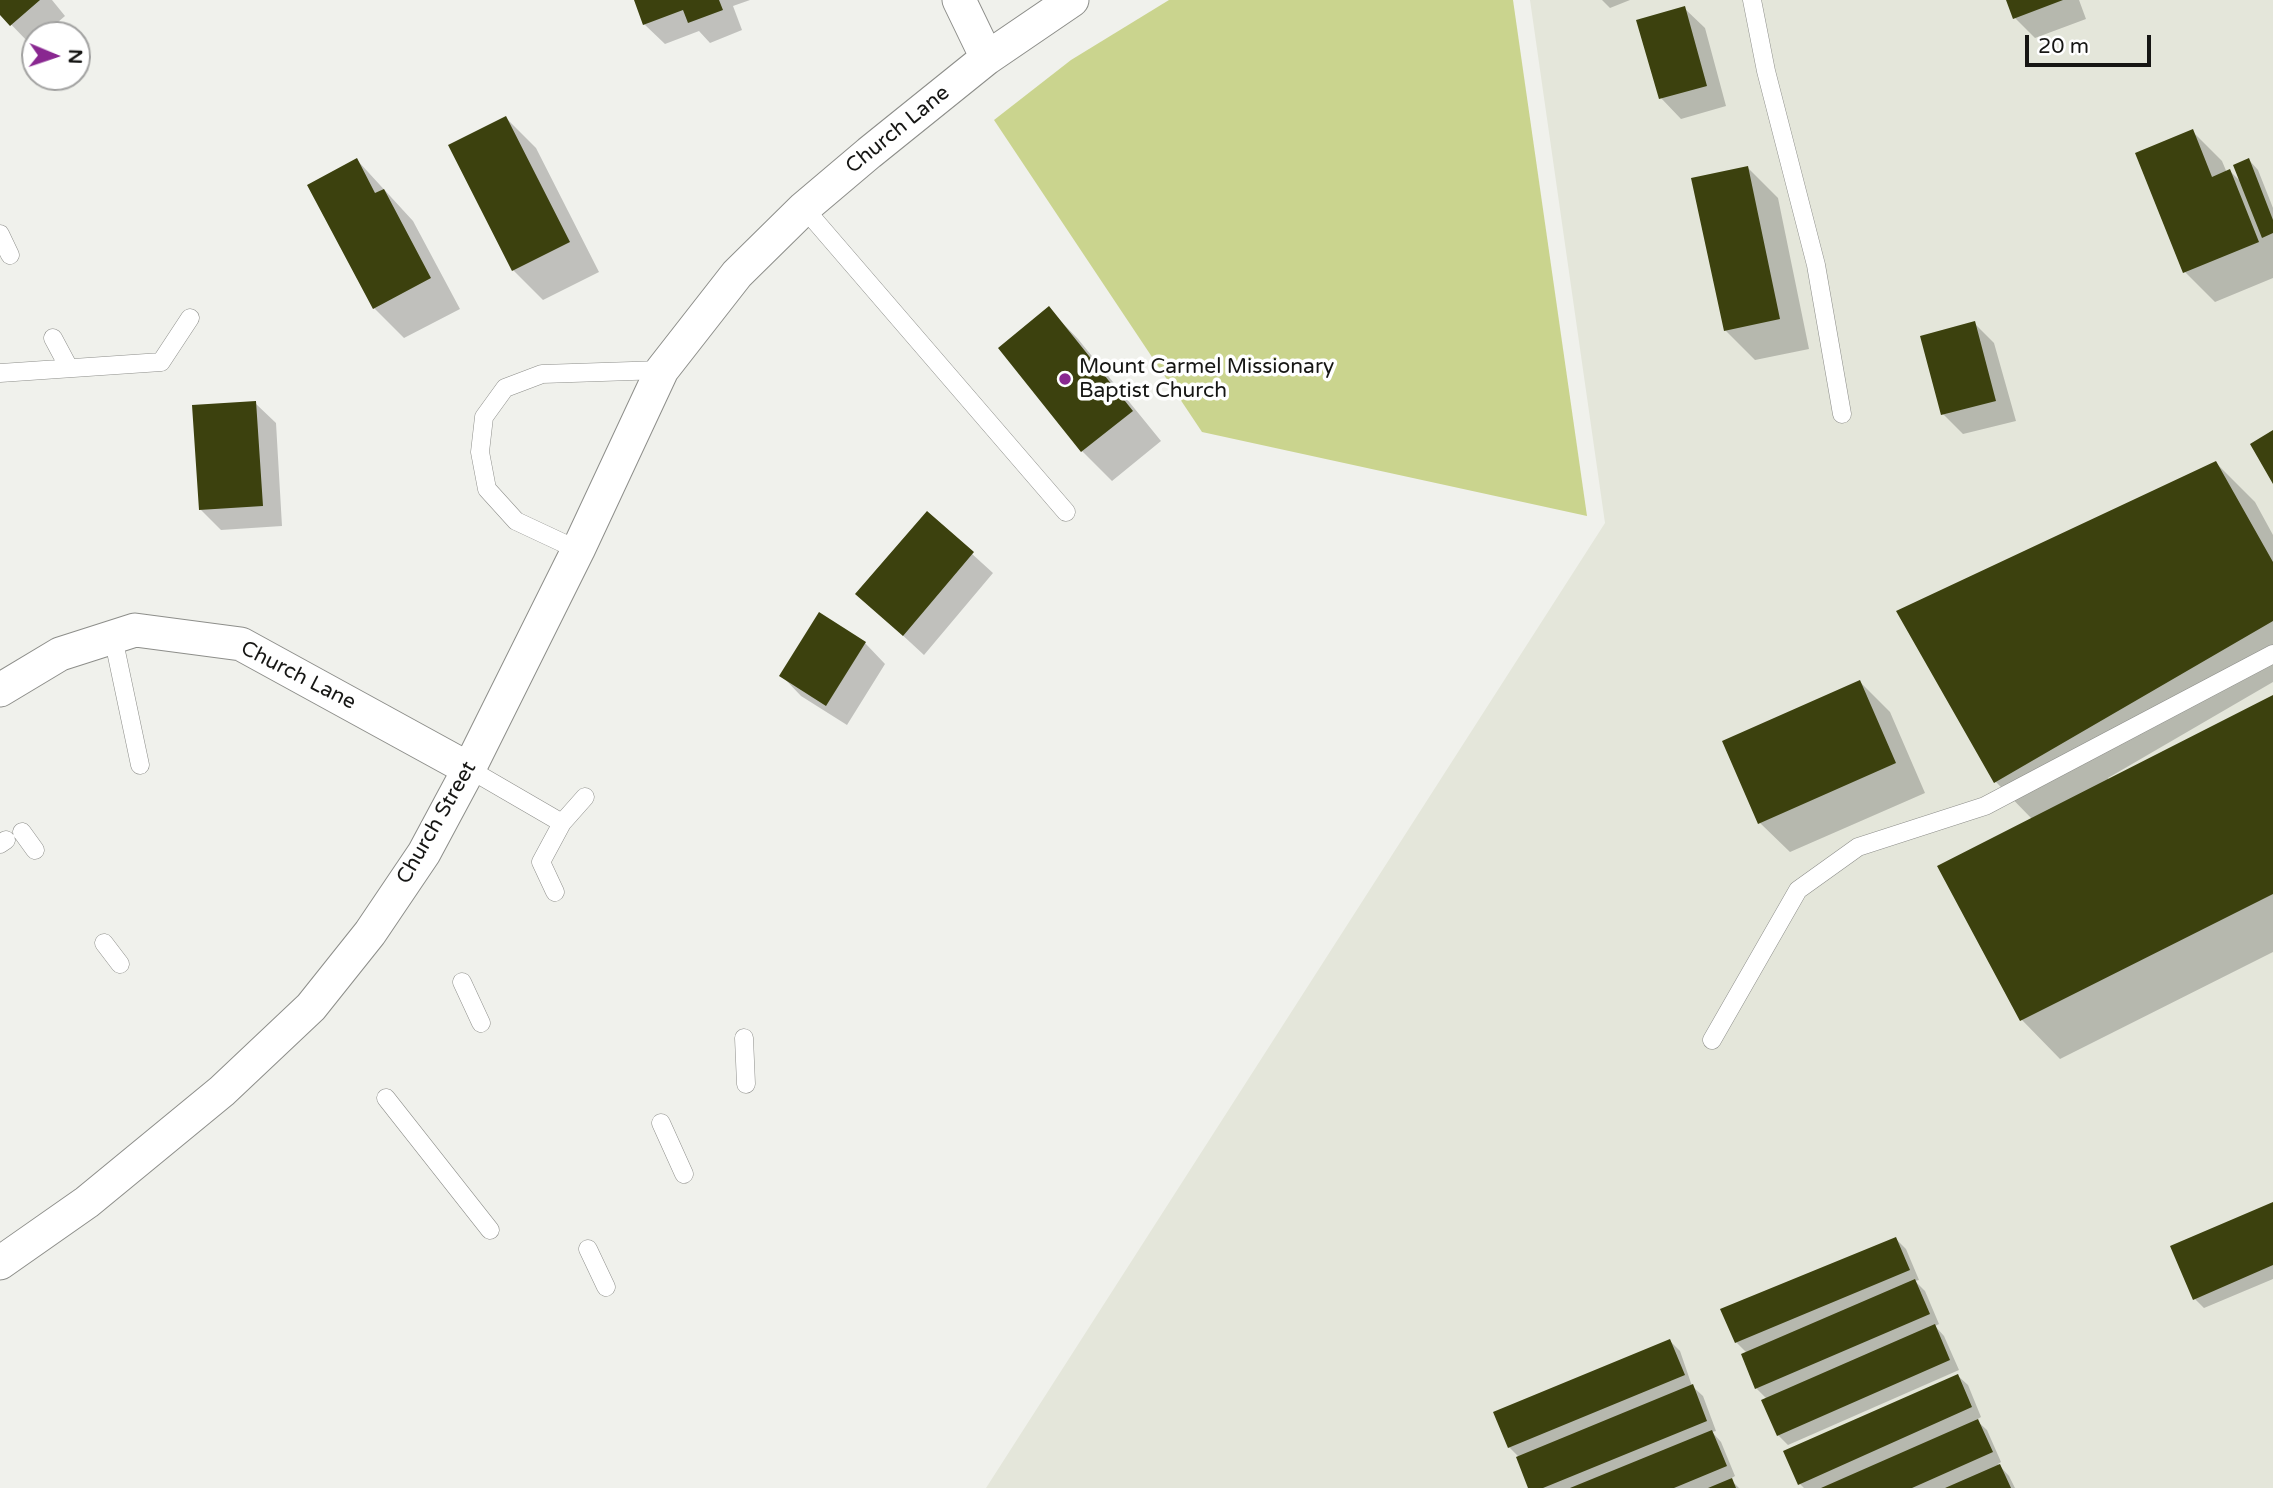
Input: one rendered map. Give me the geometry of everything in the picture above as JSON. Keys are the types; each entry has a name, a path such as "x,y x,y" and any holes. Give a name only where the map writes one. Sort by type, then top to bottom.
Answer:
{"street":[{"path":"959,0 987,58"},
{"name":"Church Lane","path":"737,274 804,208 987,58 1072,0"},
{"name":"Church Street","path":"0,1263 87,1202 222,1091 311,1007 370,933 424,853 468,769 578,550 662,370 677,347 737,274"},
{"name":"Church Lane","path":"0,690 60,654 135,631 241,644 468,769"}],"lane":[{"path":"1752,0 1766,71 1816,265 1842,414"},
{"path":"804,208 1066,512"},
{"path":"0,234 10,255"},
{"path":"0,373 161,362 190,318"},
{"path":"53,338 69,368"},
{"path":"578,550 516,521 487,489 480,452 484,417 505,387 542,374 662,370"},
{"path":"113,637 141,765"},
{"path":"1712,1040 1798,890 1858,847 1985,806 2273,654"},
{"path":"468,769 562,822"},
{"path":"555,892 541,862 562,822 585,797"},
{"path":"22,832 35,850"},
{"path":"103,943 120,964"},
{"path":"463,982 481,1023"},
{"path":"744,1038 746,1084"},
{"path":"386,1098 489,1230"},
{"path":"660,1123 684,1174"},
{"path":"588,1250 606,1287"}],"shaded area":[{"path":"1530,0 2273,0 2273,1488 986,1488 1605,523"}],"green space":[{"path":"1169,0 1513,0 1587,516 1202,432 994,120 1071,60"}],"building":[{"path":"0,0 40,0 10,26 0,15"},
{"path":"634,0 719,0 723,10 688,23 683,10 643,25"},
{"path":"2006,0 2063,0 2013,19"},
{"path":"1685,6 1707,86 1659,99 1636,20"},
{"path":"506,116 570,242 512,271 448,145"},
{"path":"2193,129 2212,177 2230,169 2259,242 2183,273 2135,153"},
{"path":"357,158 375,193 384,189 431,278 373,309 307,185"},
{"path":"2249,158 2273,220 2273,233 2262,238 2233,165"},
{"path":"1748,166 1780,319 1724,331 1691,178"},
{"name":"Mount Carmel Missionary Baptist Church","path":"1049,306 1133,411 1081,452 998,348"},
{"path":"1975,321 1996,401 1941,415 1920,336"},
{"path":"256,401 263,506 199,510 192,405"},
{"path":"2273,430 2273,484 2250,444"},
{"path":"2216,461 2273,562 2273,621 1994,783 1896,611"},
{"path":"927,511 974,552 903,636 855,594"},
{"path":"819,612 866,642 826,706 779,676"},
{"path":"1860,680 1896,763 1758,824 1722,741"},
{"path":"2273,695 2273,894 2020,1021 1937,866"},
{"path":"2273,1202 2273,1265 2193,1300 2170,1246"},
{"path":"1896,1237 1910,1270 1735,1343 1720,1309"},
{"path":"1915,1279 1930,1314 1755,1389 1741,1354"},
{"path":"1935,1324 1950,1360 1777,1436 1761,1400"},
{"path":"1670,1339 1685,1375 1508,1448 1493,1412"},
{"path":"1958,1374 1972,1407 1798,1485 1783,1451"},
{"path":"1693,1384 1707,1421 1543,1488 1528,1488 1516,1457"},
{"path":"1978,1419 1993,1452 1912,1488 1821,1488"},
{"path":"1712,1430 1727,1466 1674,1488 1570,1488"},
{"path":"2000,1464 2011,1488 1945,1488"},
{"path":"1732,1478 1736,1488 1708,1488"}],"place":[{"name":"Mount Carmel Missionary Baptist Church","path":"1065,379"}]}
